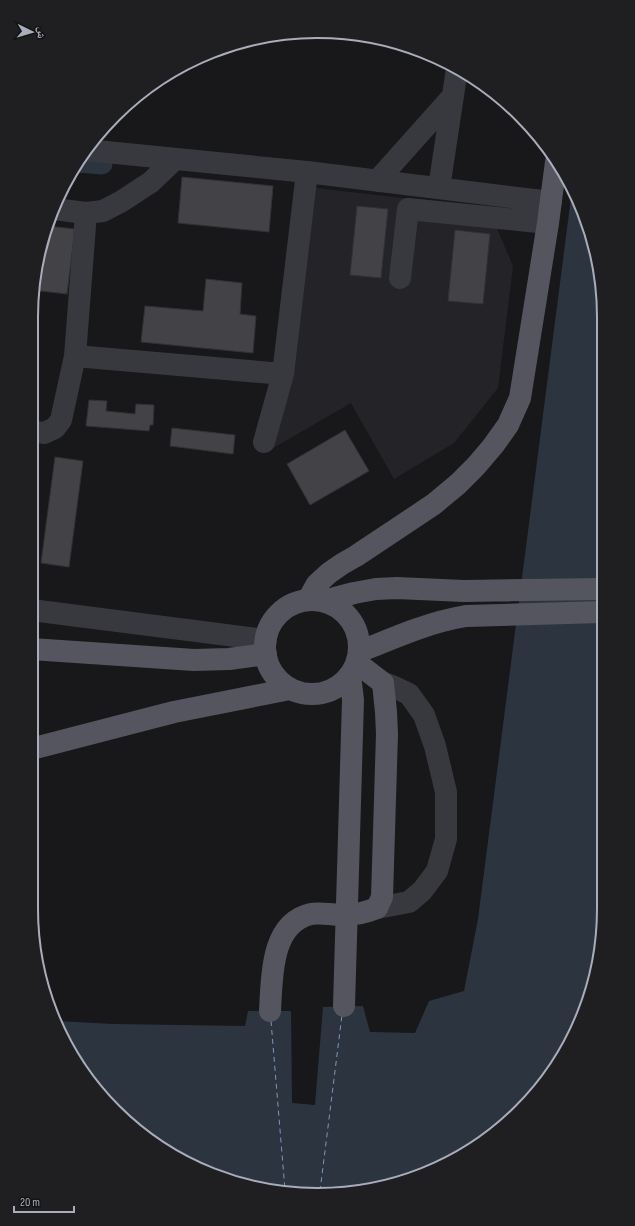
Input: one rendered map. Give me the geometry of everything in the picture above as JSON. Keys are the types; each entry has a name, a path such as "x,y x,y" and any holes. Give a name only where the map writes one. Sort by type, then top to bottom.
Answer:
{"main road":[{"path":"316,601 318,584 329,573 434,504 458,484 476,466 508,425 520,398 555,170"},
{"path":"597,589 464,591 397,588 376,589 295,604 283,610 272,623 266,647 268,665 281,683 290,689 301,693 323,693 333,690 342,684 355,663 405,634 434,624 466,616 597,612"},
{"path":"316,601 335,606 344,612 351,620 359,641 355,663 353,700 344,1006"},
{"path":"38,649 194,660 229,659 266,647"},
{"path":"270,1011 274,959 282,936 294,920 311,914 346,915 364,913 378,908 382,897 387,734 383,683 355,663"},
{"path":"38,747 174,712 290,689"}],"street":[{"path":"439,188 456,75"},
{"path":"377,181 452,97"},
{"path":"93,151 306,172 439,188 549,213"},
{"path":"60,210 86,213 103,212 151,182 175,159"},
{"path":"264,442 282,374 306,172"},
{"path":"400,278 408,209 549,213"},
{"path":"38,432 44,433 55,428 62,420 75,356 86,213"},
{"path":"75,356 282,374"},
{"path":"38,611 266,647"},
{"path":"378,908 409,902 422,891 437,872 446,839 446,792 435,746 424,715 409,694 383,683"}],"shaded area":[{"path":"316,188 498,209 495,224 513,266 498,388 454,443 394,479 351,403 268,451 299,330"},
{"path":"571,200 582,228 592,263 595,281 597,318 597,908 595,945 592,963 576,1015 560,1048 528,1093 502,1119 457,1151 424,1167 372,1183 354,1186 318,1188 299,1187 263,1183 228,1173 194,1159 162,1141 133,1119 107,1093 85,1064 75,1048 62,1021 113,1024 245,1026 248,1011 291,1011 292,1103 315,1105 323,1007 363,1006 370,1032 415,1033 429,1001 464,991 478,919"}],"building":[{"path":"182,177 273,186 269,232 178,223"},
{"path":"357,206 388,209 381,278 350,275"},
{"path":"53,227 75,229 67,294 39,291 43,263"},
{"path":"455,230 490,234 483,304 448,301"},
{"path":"206,279 242,283 240,314 256,316 253,353 141,342 145,306 203,311"},
{"path":"89,400 107,401 106,411 135,414 136,404 154,405 153,425 150,425 149,431 86,426"},
{"path":"172,428 235,435 233,454 170,446"},
{"path":"345,430 369,471 310,505 287,464"},
{"path":"55,457 83,461 69,567 41,563"}],"waterway":[{"path":"85,162 102,164"}],"ferry route":[{"path":"320,1188 342,1015"},
{"path":"271,1021 285,1186"}]}
